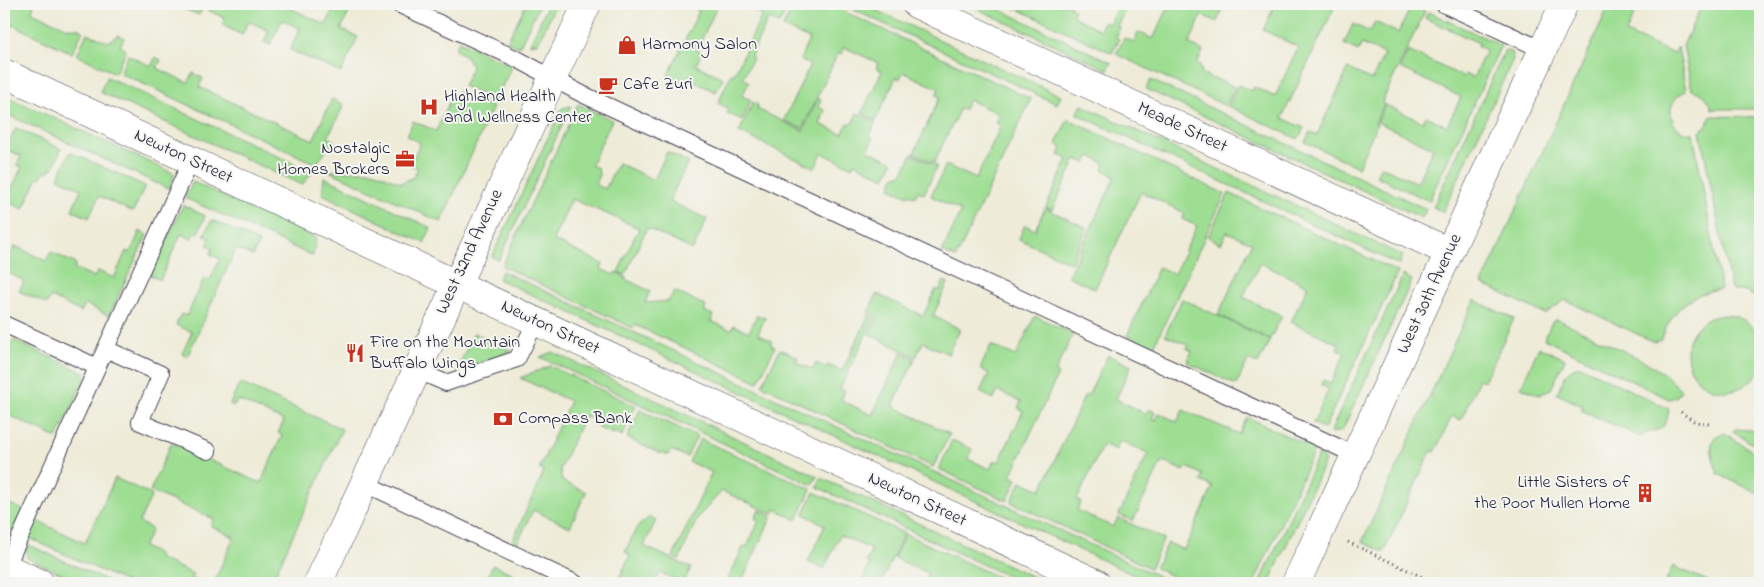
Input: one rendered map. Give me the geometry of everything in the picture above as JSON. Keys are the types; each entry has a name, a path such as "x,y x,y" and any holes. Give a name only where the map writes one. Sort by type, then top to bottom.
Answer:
{"street":[{"name":"West 32nd Avenue","path":"318,583 587,4"},
{"name":"Meade Street","path":"916,4 1449,252"},
{"name":"West 30th Avenue","path":"1296,583 1564,4"},
{"name":"Newton Street","path":"4,73 1096,583"},
{"path":"5,567 40,583"}],"lane":[{"path":"398,4 519,60 580,93 1355,455"},
{"path":"1443,4 1543,50"},
{"path":"5,567 191,161"},
{"path":"416,370 446,383 517,359 536,322"},
{"path":"4,324 97,367"},
{"path":"106,349 161,374 140,422 208,452"},
{"path":"364,483 576,583"}],"path":[{"path":"1681,412 1694,422 1711,424"},
{"path":"1692,426 1694,422"},
{"path":"1348,542 1435,583"}],"green space":[{"path":"4,4 34,4 32,12 68,28 77,28 83,31 72,53 4,21"},
{"path":"187,4 286,4 286,6 326,25 336,4 353,4 341,29 358,37 341,73 290,50 300,28 282,20 270,45 264,42 269,31 248,21 242,35 222,25 225,18 203,8 199,15 185,9"},
{"path":"526,4 540,4 519,47 507,42"},
{"path":"548,4 556,4 538,43 530,44"},
{"path":"692,4 718,4 697,50 702,52 696,65 723,78 716,92 688,79 685,84 668,75 699,11 691,6"},
{"path":"754,4 789,4 779,24 768,19 751,56 753,58 743,78 749,82 742,96 751,100 742,120 727,113 729,109 718,103 731,74 734,75 762,15 752,10"},
{"path":"794,4 828,4 1031,99 956,258 942,252 961,211 931,196 946,165 976,179 1001,125 996,123 999,114 969,100 964,109 960,108 934,163 914,153 940,97 936,95 939,89 903,72 900,79 896,77 876,120 862,113 882,71 876,68 878,63 844,47 841,54 838,53 802,129 784,120 810,65 800,60 809,39 783,27"},
{"path":"841,4 863,4 1061,96 1057,104"},
{"path":"967,4 988,4 1111,62 1108,70"},
{"path":"1007,4 1071,4 1070,7 1075,10 1073,16 1100,30 1104,22 1109,24 1119,4 1128,4 1117,26 1120,28 1116,37 1119,39 1112,53"},
{"path":"1170,4 1228,4 1224,6 1217,22 1202,15 1189,44 1203,51 1197,63 1200,65 1202,73 1212,79 1235,87 1226,106 1116,54 1124,38 1134,42 1138,32 1153,39"},
{"path":"1275,4 1325,4 1334,8 1282,118 1304,128 1298,139 1228,106 1238,85 1252,91 1254,87 1275,97 1298,47 1263,30"},
{"path":"1610,4 1639,4 1626,33 1674,54 1678,47 1686,91 1678,95 1673,102 1671,116 1673,123 1678,128 1685,132 1693,133 1721,289 1701,294 1684,305 1671,320 1662,339 1654,342 1565,300 1545,314 1482,284"},
{"path":"1702,4 1760,4 1760,109 1712,109 1705,96 1692,90 1683,46"},
{"path":"1412,5 1425,11 1382,102 1384,104 1375,123 1377,124 1358,167 1305,142 1310,132 1317,135 1348,69 1372,80 1384,54 1362,44 1358,51 1344,44 1353,24 1370,32 1375,22 1398,33"},
{"path":"1428,12 1501,45 1429,201 1376,176 1381,166 1417,183 1433,148 1377,122 1385,105 1423,122 1426,116 1447,126 1461,97 1400,68 1408,51 1464,77 1465,74 1473,78 1486,50 1478,46 1479,43 1425,18"},
{"path":"87,33 108,42 118,35 124,38 120,46 126,50 115,73 77,55"},
{"path":"459,41 512,66 495,101 463,86 472,67 466,56 455,50"},
{"path":"1505,50 1511,52 1513,59 1443,212 1433,207"},
{"path":"128,55 151,66 156,57 161,60 157,68 188,83 193,73 203,78 199,87 313,140 332,99 344,105 328,137 334,141 316,164 120,73"},
{"path":"107,77 312,172 302,185 100,92"},
{"path":"1151,80 1426,209 1422,218 1146,89"},
{"path":"459,91 493,107 441,222 329,171 373,171 401,183 414,177 418,168 410,165 420,143 407,136 413,121 436,131 453,94 457,95"},
{"path":"4,95 175,174 169,189 4,113"},
{"path":"818,98 821,100 818,107 825,110 820,124 842,134 848,123 852,124 857,113 876,122 870,136 873,138 868,150 893,162 885,178 854,163 852,167 822,153 815,168 739,132 753,102 758,105 757,109 803,131"},
{"path":"578,104 612,120 591,165 598,168 599,175 595,184 605,189 618,163 654,180 667,152 688,162 669,201 707,219 693,250 647,228 625,275 618,272 639,228 572,199 553,240 603,264 601,269 614,275 615,272 650,291 645,303 669,301 674,291 706,306 704,311 713,315 711,321 731,330 734,325 749,332 757,315 765,318 758,334 772,341 771,345 775,347 758,382 635,325 633,328 502,266"},
{"path":"1082,105 1403,256 1399,265 1077,114"},
{"path":"571,106 499,260 492,257 562,108"},
{"path":"1711,116 1760,117 1760,299 1746,292 1731,289 1700,131 1707,125"},
{"path":"1068,119 1225,194 1153,348 1127,336 1159,267 1174,274 1197,226 1182,219 1185,213 1141,192 1095,289 1068,276 1115,177 1103,170 1105,164 1090,156 1086,163 1076,159 1052,210 1046,207 1068,159 1059,155 1062,148 1056,144"},
{"path":"16,128 61,149 53,169 50,168 48,173 44,171 41,178 38,177 23,209 6,201 22,167 17,165 21,156 6,149"},
{"path":"70,152 145,186 133,212 99,196 89,218 72,210 81,189 58,178"},
{"path":"912,154 937,166 924,194 918,191 915,197 890,188 894,177 902,174"},
{"path":"324,177 431,228 424,243 322,194"},
{"path":"193,182 316,238 313,256 185,198"},
{"path":"1229,193 1398,272 1324,429 1313,423 1329,389 1321,385 1323,380 1331,383 1345,353 1337,349 1339,344 1291,322 1308,286 1260,263 1243,297 1282,316 1270,339 1218,315 1252,243 1227,232 1221,244 1208,237"},
{"path":"183,205 205,216 198,233 195,232 191,239 181,234 160,280 150,275"},
{"path":"1045,208 1087,228 1071,263 1019,239 1025,225 1035,230"},
{"path":"212,220 259,242 253,256 236,249 187,357 182,354 192,332 176,325 181,314 187,316 204,278 210,280 220,259 210,254 213,248 207,245 210,238 204,235"},
{"path":"140,231 147,235 109,316 85,304 81,312 51,297 47,304 19,291 24,281 4,271 15,246 46,261 51,252 76,264 74,268 94,277 98,271 114,278 126,251 130,253"},
{"path":"502,271 1173,583 1151,583 498,279"},
{"path":"1403,275 1412,280 1342,431 1330,433"},
{"path":"944,281 948,283 933,316 960,329 948,354 923,342 916,357 869,334 877,317 868,312 877,294 923,316 936,289 939,291"},
{"path":"1182,299 1270,340 1258,364 1248,360 1236,385 1187,362 1192,351 1186,348 1188,345 1165,335"},
{"path":"1474,300 1514,319 1484,381 1479,379 1461,420 1452,416 1435,452 1431,451 1384,552 1362,542"},
{"path":"869,315 874,318 840,389 845,391 841,400 872,415 902,352 915,359 893,406 950,434 933,467 762,385 780,349 798,357 796,362 812,369 816,363 826,368 828,365 842,371"},
{"path":"1725,315 1739,318 1752,326 1760,339 1763,353 1760,367 1752,380 1739,388 1725,391 1711,388 1698,380 1690,367 1687,353 1690,339 1698,326 1711,318"},
{"path":"1035,316 1073,334 1055,372 1058,374 1011,476 1017,479 1007,501 939,469 952,440 972,449 968,459 990,469 994,460 999,462 1023,411 1018,408 1021,402 998,391 994,399 980,392 989,373 980,369 991,345 1016,356"},
{"path":"1557,319 1646,362 1666,375 1681,390 1676,397 1669,399 1544,339 1552,322"},
{"path":"474,333 512,351 456,372"},
{"path":"13,340 87,374 57,438 4,413 4,360"},
{"path":"1539,347 1565,359 1551,389 1539,395 1521,387"},
{"path":"553,352 817,476 812,485 540,357"},
{"path":"1108,355 1131,366 1116,399 1146,414 1149,409 1155,412 1152,419 1156,421 1159,413 1177,422 1183,410 1239,434 1247,417 1315,449 1254,583 1187,583 1155,568 1168,543 1184,550 1213,487 1201,481 1203,475 1187,467 1184,471 1162,461 1133,521 1119,515 1148,453 1120,441 1116,450 1103,444 1077,500 1081,502 1077,510 1113,527 1118,518 1164,539 1150,568 1011,502 1021,481 1041,490 1085,395 1088,396"},
{"path":"550,366 636,406 622,436 597,427 599,422 585,415 560,469 562,481 586,492 570,527 533,510 517,544 512,542 544,471 539,469 570,401 520,378"},
{"path":"1580,366 1669,409 1663,427 1640,437 1581,410 1583,406 1557,394 1568,373 1575,367"},
{"path":"240,383 342,429 271,583 214,583 234,537 211,526 214,519 150,491 171,443 261,483 282,435 278,433 284,421 238,400 234,406 230,404"},
{"path":"640,410 697,436 687,457 671,450 668,455 662,452 661,454 627,438"},
{"path":"1736,429 1760,431 1760,449 1733,431"},
{"path":"1724,433 1760,456 1760,494 1718,474 1712,444 1718,435"},
{"path":"700,439 811,489 797,520 775,509 773,514 722,491 698,517 679,560 673,557 712,472 689,462"},
{"path":"1319,453 1325,461 1269,583 1260,583"},
{"path":"115,478 152,495 139,522 152,529 143,547 158,554 158,558 193,574 191,578 203,583 128,583 27,537 35,520 85,543"},
{"path":"821,478 1046,583 1022,583 817,487"},
{"path":"814,492 904,533 881,583 861,583 870,564 866,562 872,550 840,535 824,569 808,562 825,525 804,514"},
{"path":"4,501 23,510 13,531 4,527"},
{"path":"759,510 772,516 741,583 726,583 744,546 747,547 759,521 755,519"},
{"path":"650,517 656,520 644,546 691,568 683,583 660,573 654,583 617,583 630,555 625,552 637,527"},
{"path":"905,534 1011,583 924,583 928,573 894,558"},
{"path":"27,544 112,583 81,583 27,558"},
{"path":"493,565 514,574 510,583 484,583"},
{"path":"1673,566 1712,583 1665,583"}],"place":[{"name":"Harmony Salon","path":"627,45"},
{"name":"Cafe Zuri","path":"608,85"},
{"name":"Highland Health and Wellness Center","path":"429,107"},
{"name":"Nostalgic Homes Brokers","path":"405,159"},
{"name":"Fire on the Mountain Buffalo Wings","path":"355,353"},
{"name":"Compass Bank","path":"503,419"},
{"name":"Little Sisters of the Poor Mullen Home","path":"1645,493"}]}
